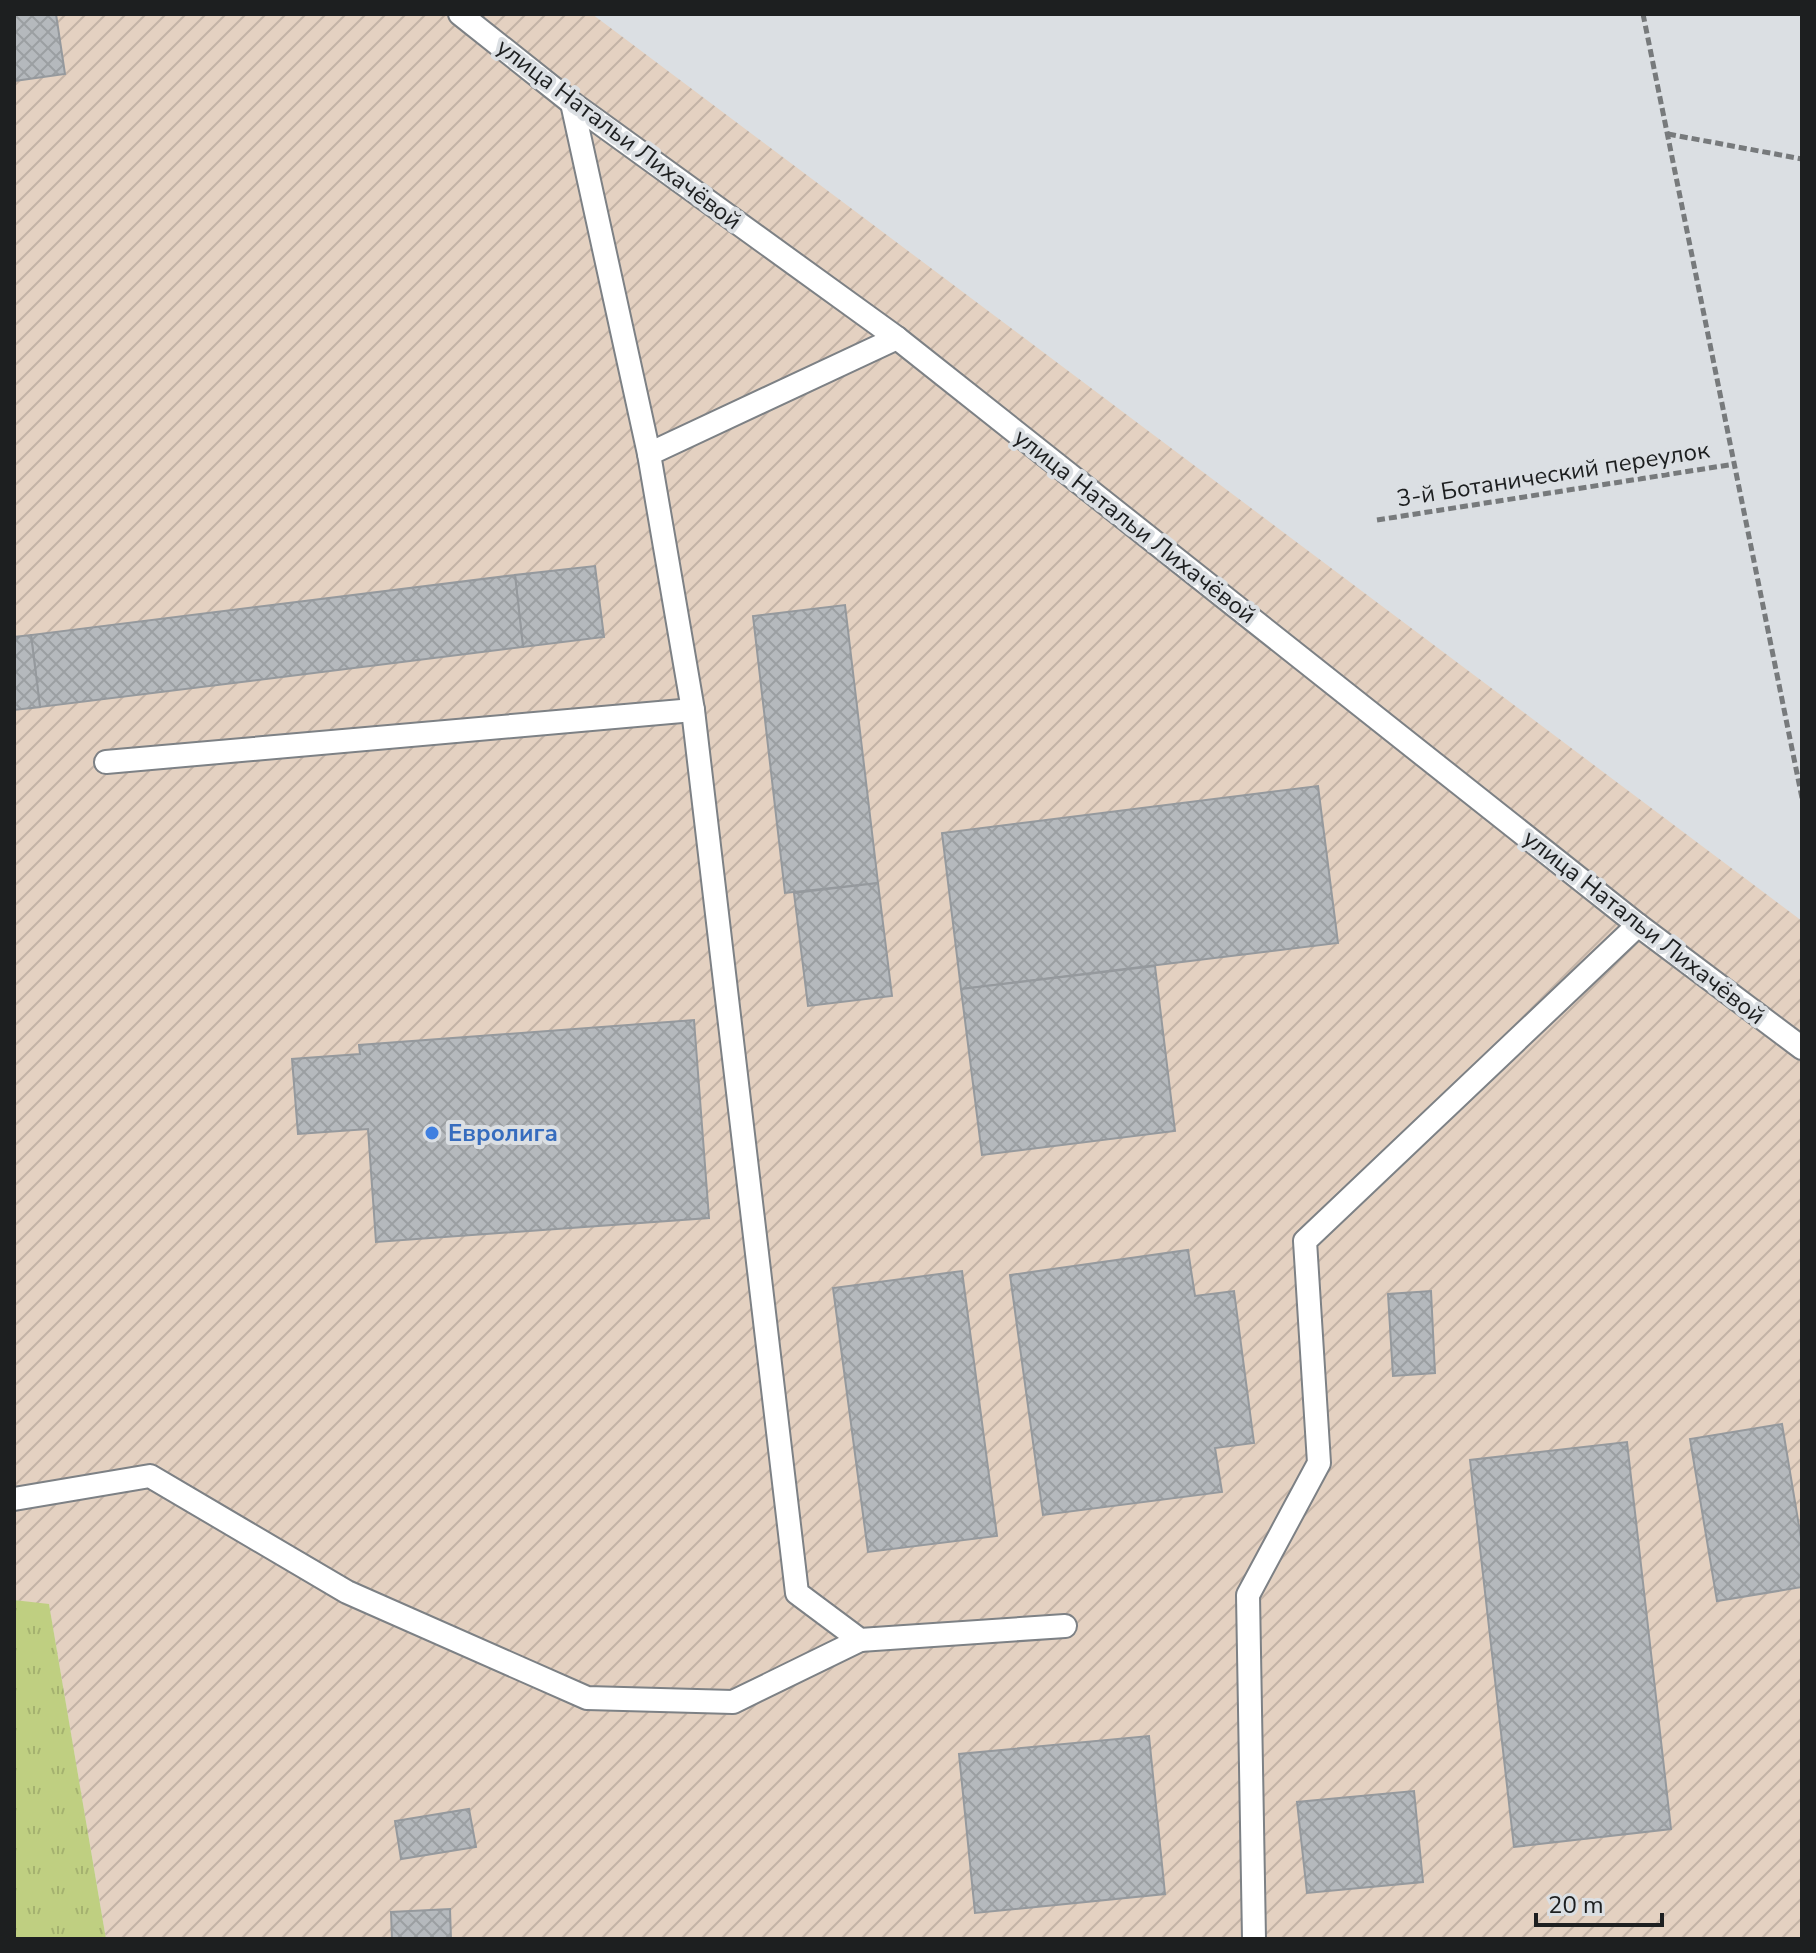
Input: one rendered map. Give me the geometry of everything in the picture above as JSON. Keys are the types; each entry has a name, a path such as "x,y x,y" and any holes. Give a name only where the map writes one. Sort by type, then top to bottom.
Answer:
{"lane":[{"name":"улица Натальи Лихачёвой","path":"460,14 572,103 897,338 1638,925 1802,1048"},
{"path":"572,103 649,454 693,710 797,1593 860,1640"},
{"path":"649,454 897,338"},
{"path":"106,762 693,710"},
{"path":"1254,1939 1248,1595 1319,1463 1305,1241 1638,925"},
{"path":"14,1499 150,1476 347,1592 587,1698 733,1702 860,1640 1065,1626"}],"path":[{"path":"1643,14 1802,798"},
{"path":"1668,134 1802,159"},
{"name":"3-й Ботанический переулок","path":"1377,520 1735,464"}],"shaded area":[{"path":"14,14 592,14 1802,921 1802,1939 106,1939 49,1605 14,1600"}],"green space":[{"path":"14,1600 49,1604 106,1939 14,1939"}],"building":[{"path":"14,14 56,14 65,74 14,81"},
{"path":"595,566 604,637 523,647 515,575"},
{"path":"515,575 523,647 40,707 31,635"},
{"path":"845,605 878,883 785,893 753,616"},
{"path":"31,635 40,707 14,710 14,637"},
{"path":"1318,786 1338,943 961,989 942,833"},
{"path":"878,883 892,996 808,1006 794,893"},
{"path":"1155,966 1175,1131 982,1155 961,989"},
{"path":"694,1020 709,1218 376,1242 368,1129 298,1134 292,1059 360,1054 359,1045"},
{"path":"1188,1250 1195,1296 1234,1291 1254,1443 1215,1448 1222,1492 1043,1515 1010,1275"},
{"path":"962,1271 997,1536 868,1552 833,1288"},
{"path":"1431,1291 1435,1373 1393,1376 1388,1294"},
{"path":"1782,1424 1802,1544 1802,1587 1717,1601 1690,1439"},
{"path":"1627,1442 1671,1829 1514,1847 1470,1460"},
{"path":"1149,1736 1165,1894 975,1913 959,1754"},
{"path":"1414,1791 1423,1882 1307,1893 1297,1802"},
{"path":"469,1809 476,1847 401,1859 395,1821"},
{"path":"450,1909 451,1939 392,1939 391,1912"}],"place":[{"name":"Евролига","path":"432,1133"}]}
